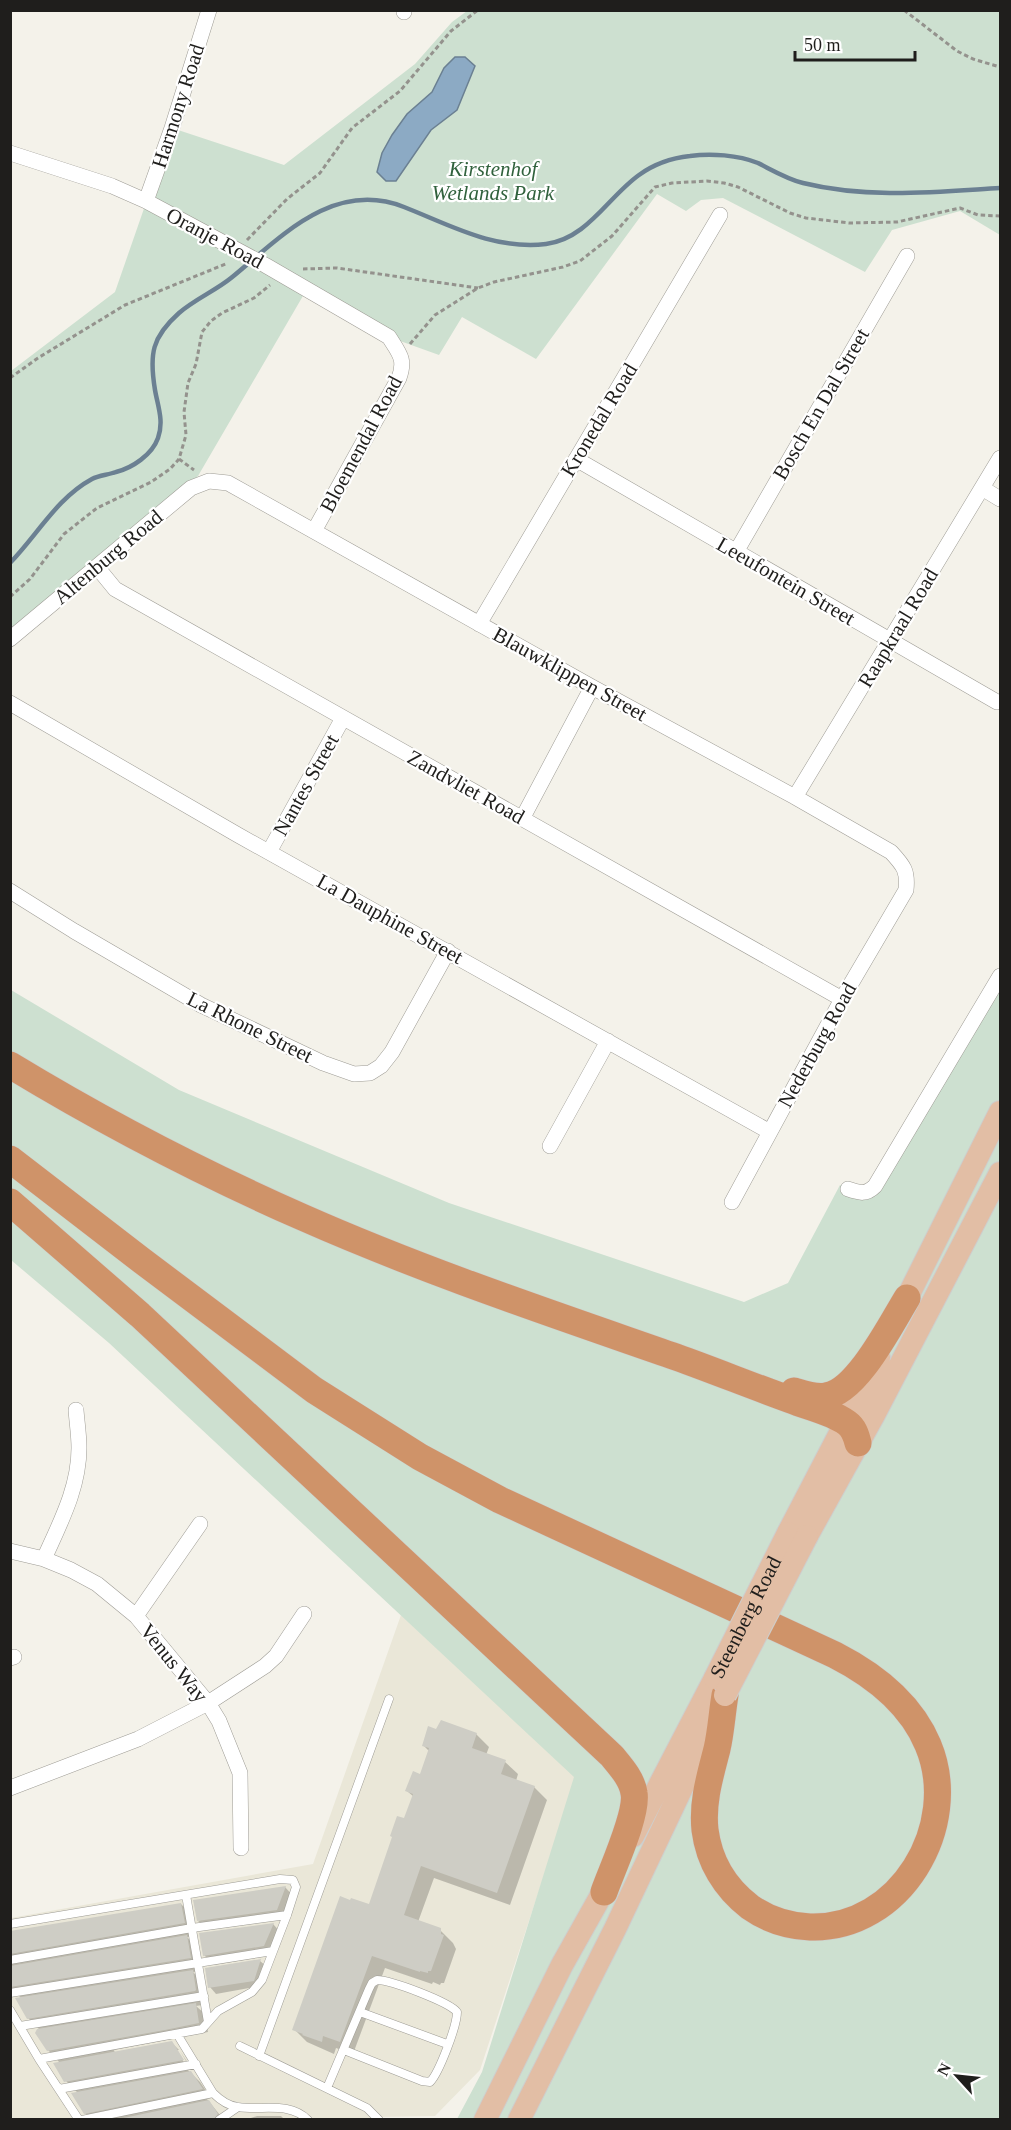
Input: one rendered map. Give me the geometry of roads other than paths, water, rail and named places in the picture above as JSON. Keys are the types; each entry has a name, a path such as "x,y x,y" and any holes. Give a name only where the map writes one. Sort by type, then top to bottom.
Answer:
{"highway":[{"path":"10,1065 62,1097 174,1156 302,1217 501,1297 734,1377 809,1396 826,1396 837,1393 867,1364 906,1298"},
{"path":"10,1159 314,1390 420,1457 500,1500 836,1654 879,1682 908,1712 924,1737 933,1760 938,1786 936,1816 926,1848 911,1874 888,1899 861,1916 843,1923 800,1926 767,1917 752,1908 725,1882 713,1859 705,1827 707,1788 717,1749 720,1687"},
{"path":"10,1202 140,1315 603,1745 631,1784 634,1800 630,1819 604,1892"},
{"path":"734,1377 852,1433"}],"main road":[{"name":"Steenberg Road","path":"852,1433 879,1359 906,1298 1000,1112"},
{"name":"Steenberg Road","path":"485,2120 562,1965 720,1687 852,1433 1000,1173"},
{"name":"Steenberg Road","path":"519,2120 615,1929 720,1687"}],"street":[{"name":"Harmony Road","path":"146,201 209,10"},
{"name":"Oranje Road","path":"10,153 112,186 146,201 265,265 389,338 401,356"},
{"name":"Kronedal Road","path":"479,624 720,216"},
{"name":"Bosch En Dal Street","path":"735,552 907,256"},
{"name":"Bloemendal Road","path":"314,531 399,378 402,368 401,356"},
{"name":"Raapkraal Road","path":"795,797 1000,458"},
{"name":"Leeufontein Street","path":"576,459 997,702"},
{"name":"Blauwklippen Street","path":"209,481 228,483 891,852 901,863 907,875 906,890"},
{"name":"Altenburg Road","path":"10,639 191,488 209,481"},
{"path":"982,488 1000,499"},
{"name":"Zandvliet Road","path":"97,567 115,589 842,999"},
{"path":"522,819 592,687"},
{"name":"La Dauphine Street","path":"10,703 269,852 770,1132"},
{"name":"Nantes Street","path":"269,852 344,718"},
{"name":"Nederburg Road","path":"732,1202 842,999 906,890"},
{"name":"La Rhone Street","path":"10,891 201,1005 323,1063 354,1074 370,1073 381,1066 392,1052 448,951"},
{"path":"848,1189 860,1193 869,1192 875,1186 1000,976"},
{"path":"550,1146 608,1041"},
{"path":"44,1559 71,1497 76,1475 79,1447 76,1410"},
{"path":"136,1616 200,1524"},
{"name":"Venus Way","path":"10,1551 44,1559 97,1584 136,1616 208,1703 219,1721 240,1773 241,1848"},
{"path":"10,1788 138,1739 208,1703 270,1662 288,1641 304,1614"}],"lane":[{"path":"259,2056 389,1698"},
{"path":"10,1924 287,1879 293,1880 296,1887 262,1980 252,1992 218,2011 202,2029 39,2059"},
{"path":"186,1895 208,2022"},
{"path":"10,1960 192,1928 287,1915"},
{"path":"10,1994 273,1951"},
{"path":"327,2088 372,1983 377,1980 391,1982 455,2009 458,2015 430,2082 422,2081 344,2050"},
{"path":"20,2026 204,1996"},
{"path":"10,2010 39,2059 81,2120 213,2093"},
{"path":"360,2012 447,2044"},
{"path":"177,2034 213,2093 221,2101 238,2108 271,2106 301,2113 308,2120"},
{"path":"240,2046 367,2108 379,2120"},
{"path":"59,2089 196,2064"},
{"path":"219,2120 238,2108"}],"water":[{"path":"455,57 465,57 475,66 457,110 431,130 396,181 386,181 377,172 382,153 392,135 407,114 432,92 444,68"}],"waterway":[{"path":"10,563 68,496 95,478 135,464 155,444 160,432 160,420 153,377 153,356 158,338 170,322 185,308 231,278 289,231 309,217 331,207 354,201 378,200 404,207 490,240 527,245 560,241 573,234 585,226 628,184 645,171 663,162 690,156 733,156 758,163 797,181 852,191 901,193 1000,188"}],"park label":[{"name":"Kirstenhof Wetlands Park","path":"493,181"}]}
